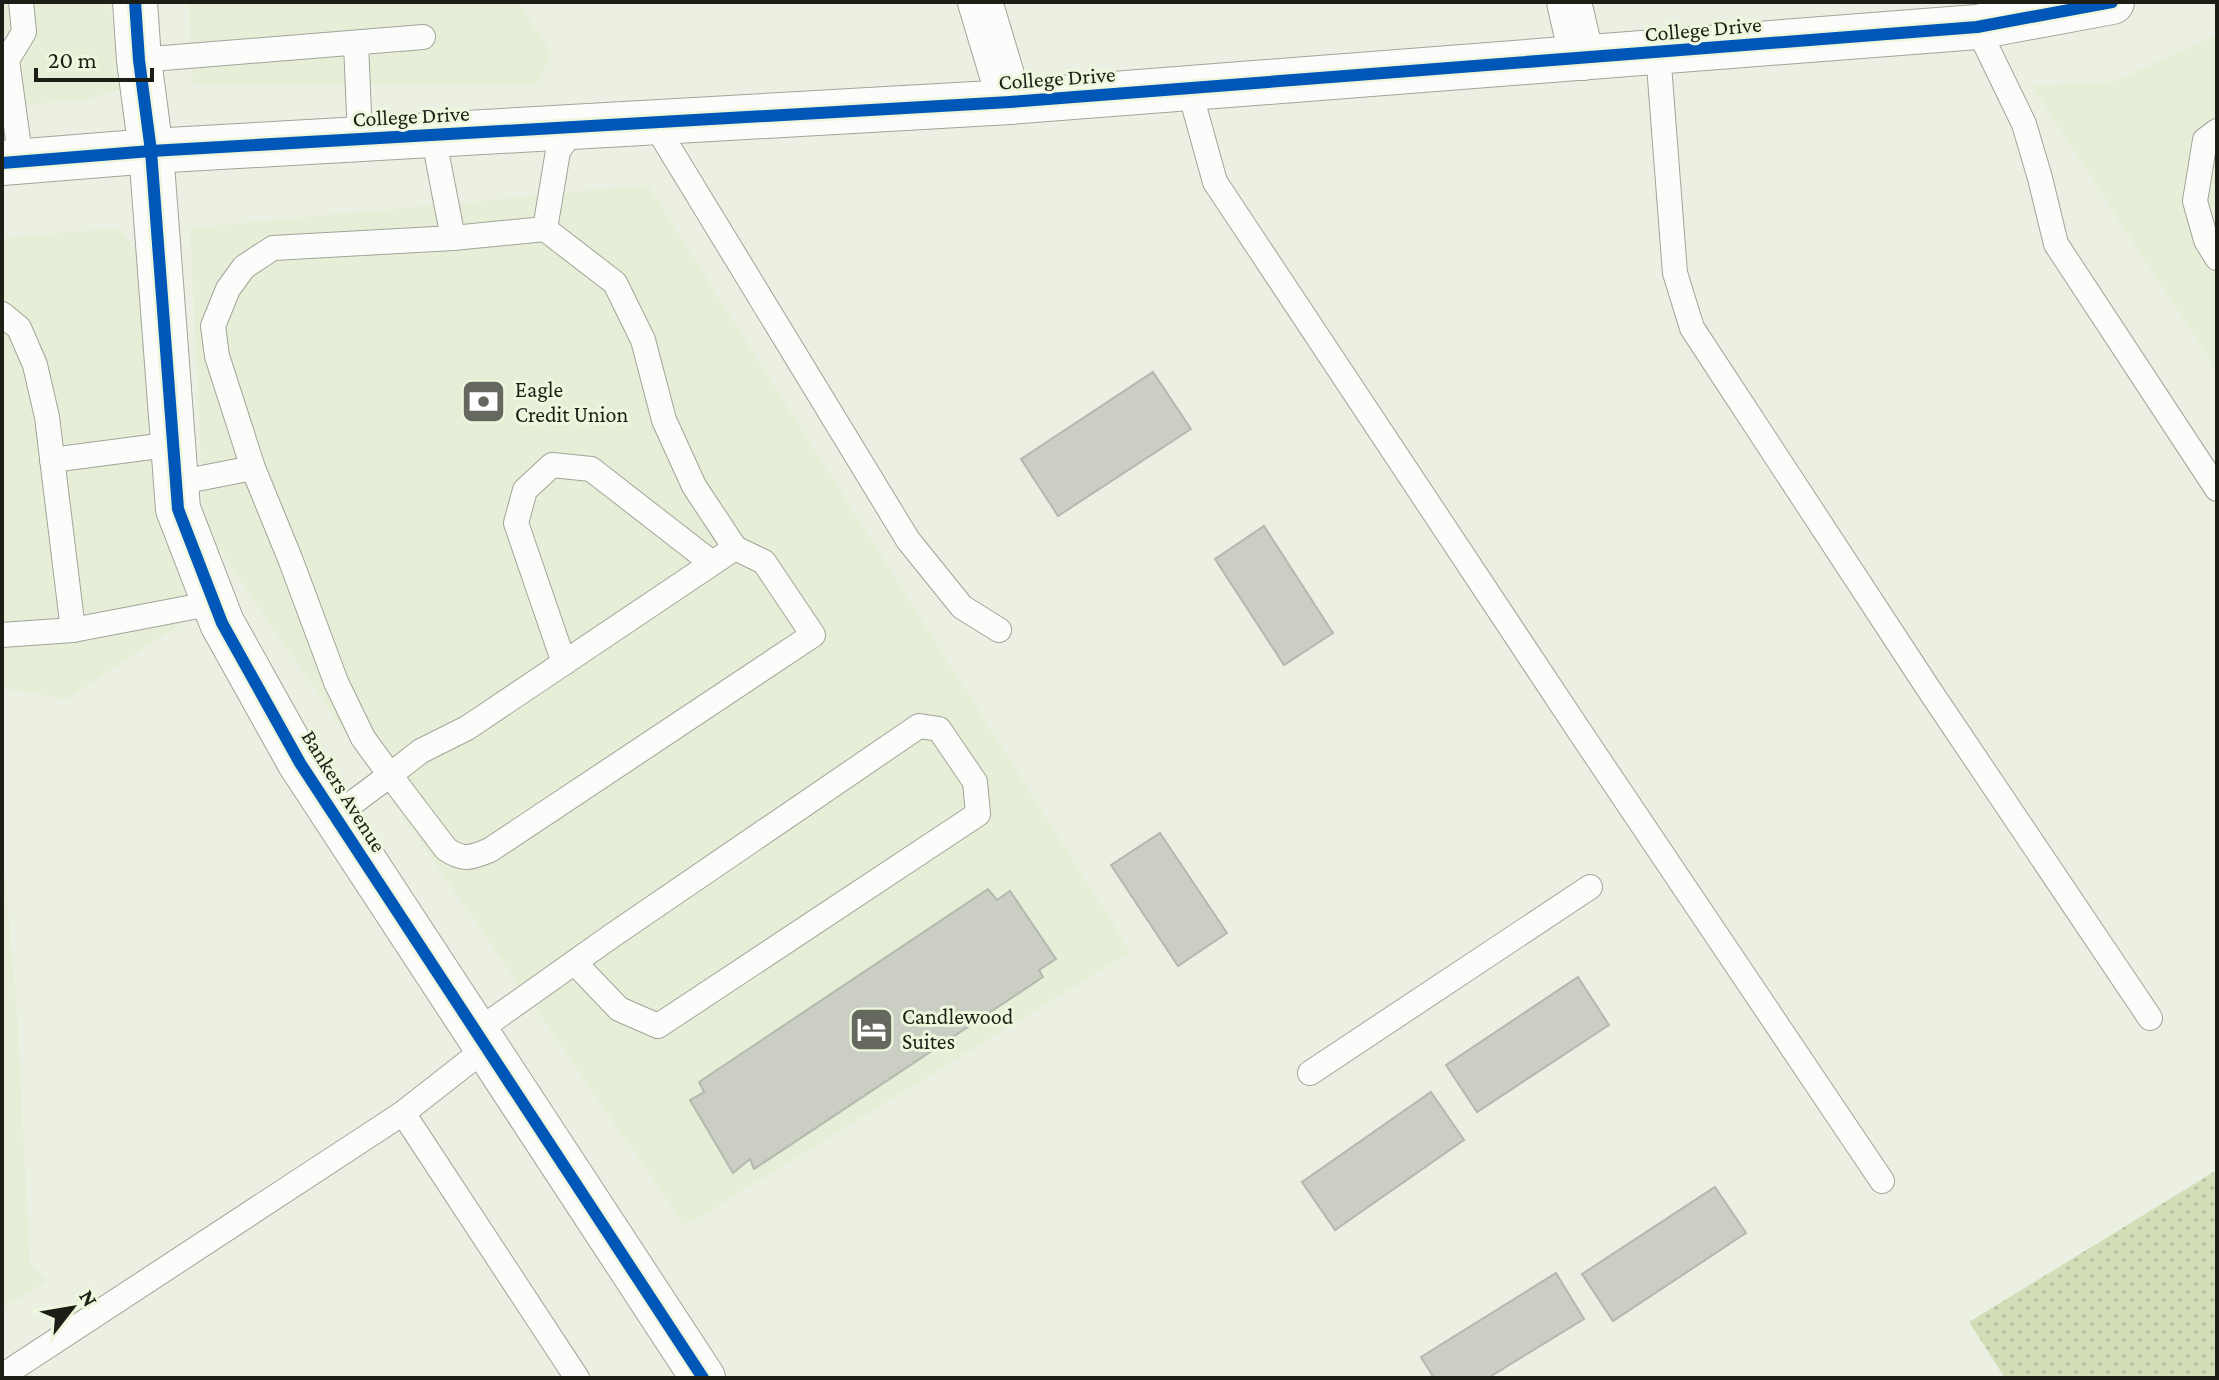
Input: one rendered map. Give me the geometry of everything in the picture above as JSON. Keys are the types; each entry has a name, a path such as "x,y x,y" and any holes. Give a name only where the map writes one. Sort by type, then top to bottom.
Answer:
{"street":[{"name":"Bankers Avenue","path":"135,2 151,151 178,509 222,623 300,763 703,1378"},
{"path":"980,2 1010,102"},
{"path":"1569,2 1582,58"},
{"name":"College Drive","path":"12,162 151,151 1010,102 1977,27 2112,2"}],"lane":[{"path":"12,162 5,61 24,32 21,2"},
{"path":"1977,27 2024,124 2056,244 2217,489"},
{"path":"139,60 423,37"},
{"path":"356,43 360,139"},
{"path":"1658,52 1675,273 1692,328 1928,688 2150,1018"},
{"path":"1189,88 1215,182 1882,1181"},
{"path":"654,123 908,540 962,607 999,630"},
{"path":"545,229 558,151 575,127"},
{"path":"2216,256 2206,240 2195,201 2205,140 2217,131"},
{"path":"433,135 453,238"},
{"path":"545,229 615,283 643,340 664,420 694,486 735,548 764,562 813,635 490,850 473,857 458,857 446,849 363,738 336,682 253,468 217,356 213,326 228,289 244,267 273,248 453,238 545,229"},
{"path":"2,314 19,328 35,365 47,417 73,630"},
{"path":"52,460 253,468"},
{"path":"564,663 516,523 525,490 552,465 591,469 712,563"},
{"path":"335,816 421,751 467,728 735,548"},
{"path":"2,635 73,630 214,603"},
{"path":"2,1376 403,1113 481,1040 575,963 919,726 939,729 975,782 978,814 658,1026 619,1009 575,963"},
{"path":"1310,1073 1590,887"},
{"path":"403,1113 577,1378"}],"shaded area":[{"path":"2,2 110,2 121,89 85,100 2,107"},
{"path":"189,2 517,2 552,54 537,84 193,84"},
{"path":"2217,35 2217,371 2032,86 2115,81"},
{"path":"648,185 1131,952 685,1226 204,528 190,228"},
{"path":"117,228 136,250 154,500 193,616 66,699 2,688 2,238"},
{"path":"2,841 17,1012 30,1263 46,1281 2,1309"},
{"path":"2217,1170 2217,1378 2005,1378 1969,1322"}],"building":[{"path":"1153,372 1191,429 1058,516 1021,459"},
{"path":"1264,526 1333,633 1284,665 1215,559"},
{"path":"1160,833 1227,933 1178,966 1111,865"},
{"name":"Candlewood Suites","path":"988,889 997,900 1010,891 1056,959 1039,970 1043,977 754,1169 750,1159 733,1173 690,1100 704,1092 699,1082"},
{"path":"1578,977 1609,1025 1477,1112 1446,1065"},
{"path":"1431,1092 1464,1140 1335,1230 1302,1182"},
{"path":"1715,1187 1746,1233 1613,1321 1582,1274"},
{"path":"1556,1273 1584,1319 1488,1378 1434,1378 1421,1357"}],"cycle path":[{"path":"135,2 151,151 178,509 222,623 300,763 703,1378"},
{"path":"2,163 151,151 1010,102 1977,27 2112,2"}],"place":[{"name":"Eagle Credit Union","path":"484,402"},
{"name":"Candlewood Suites","path":"871,1029"}]}
